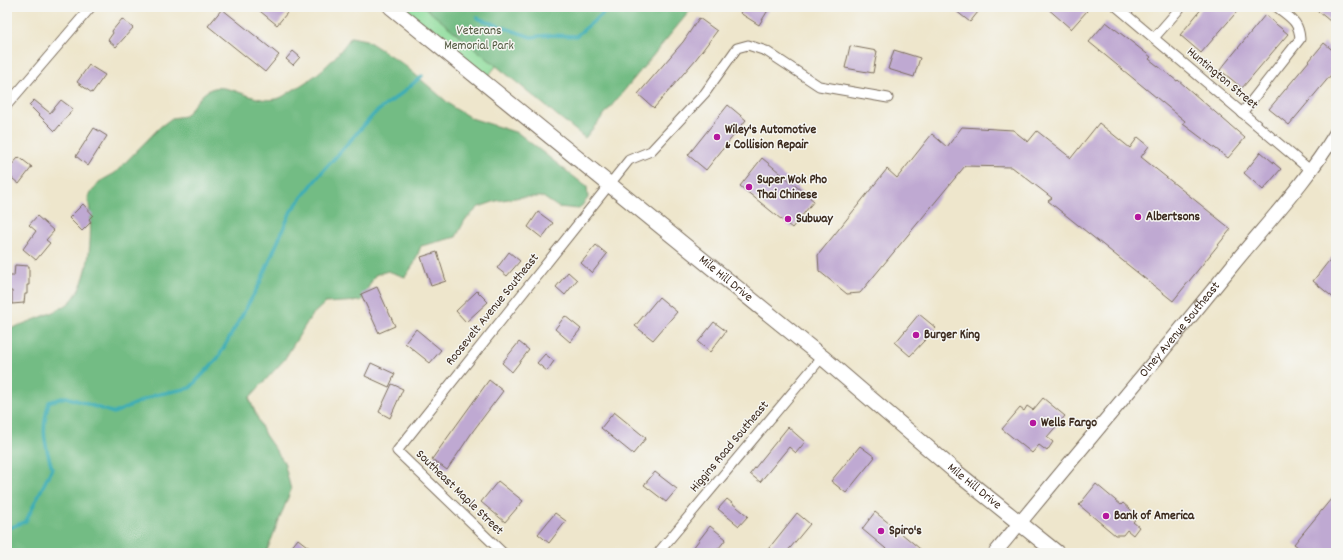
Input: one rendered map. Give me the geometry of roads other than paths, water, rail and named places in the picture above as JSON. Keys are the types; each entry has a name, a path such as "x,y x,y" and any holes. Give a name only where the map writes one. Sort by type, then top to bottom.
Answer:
{"main road":[{"name":"Mile Hill Drive","path":"391,7 822,357 956,472 1057,553"},
{"name":"Olney Avenue Southeast","path":"995,553 1018,523 1182,328 1310,170 1336,133"}],"street":[{"path":"7,105 91,7"},
{"name":"Huntington Street","path":"1117,7 1310,170"},
{"path":"1154,38 1182,7"},
{"path":"1242,113 1300,39 1300,29 1295,22 1276,7"},
{"name":"Roosevelt Avenue Southeast","path":"397,451 629,160 651,151 705,93 738,48 748,45 766,52 819,86 888,98"},
{"name":"Higgins Road Southeast","path":"658,553 822,357"},
{"name":"Southeast Maple Street","path":"397,451 503,553"}],"waterway":[{"path":"477,18 531,37 549,35 576,36 611,7"},
{"path":"7,529 26,521 52,468 44,435 45,420 49,402 66,397 114,413 155,395 190,388 218,358 259,285 291,211 322,172 375,113 422,76"}],"place":[{"name":"Wiley's Automotive & Collision Repair","path":"717,137"},
{"name":"Super Wok Pho Thai Chinese","path":"749,187"},
{"name":"Albertsons","path":"1138,217"},
{"name":"Subway","path":"788,219"},
{"name":"Burger King","path":"916,335"},
{"name":"Wells Fargo","path":"1033,423"},
{"name":"Bank of America","path":"1106,516"},
{"name":"Spiro's","path":"881,531"}],"park label":[{"name":"Veterans Memorial Park","path":"479,38"}]}
